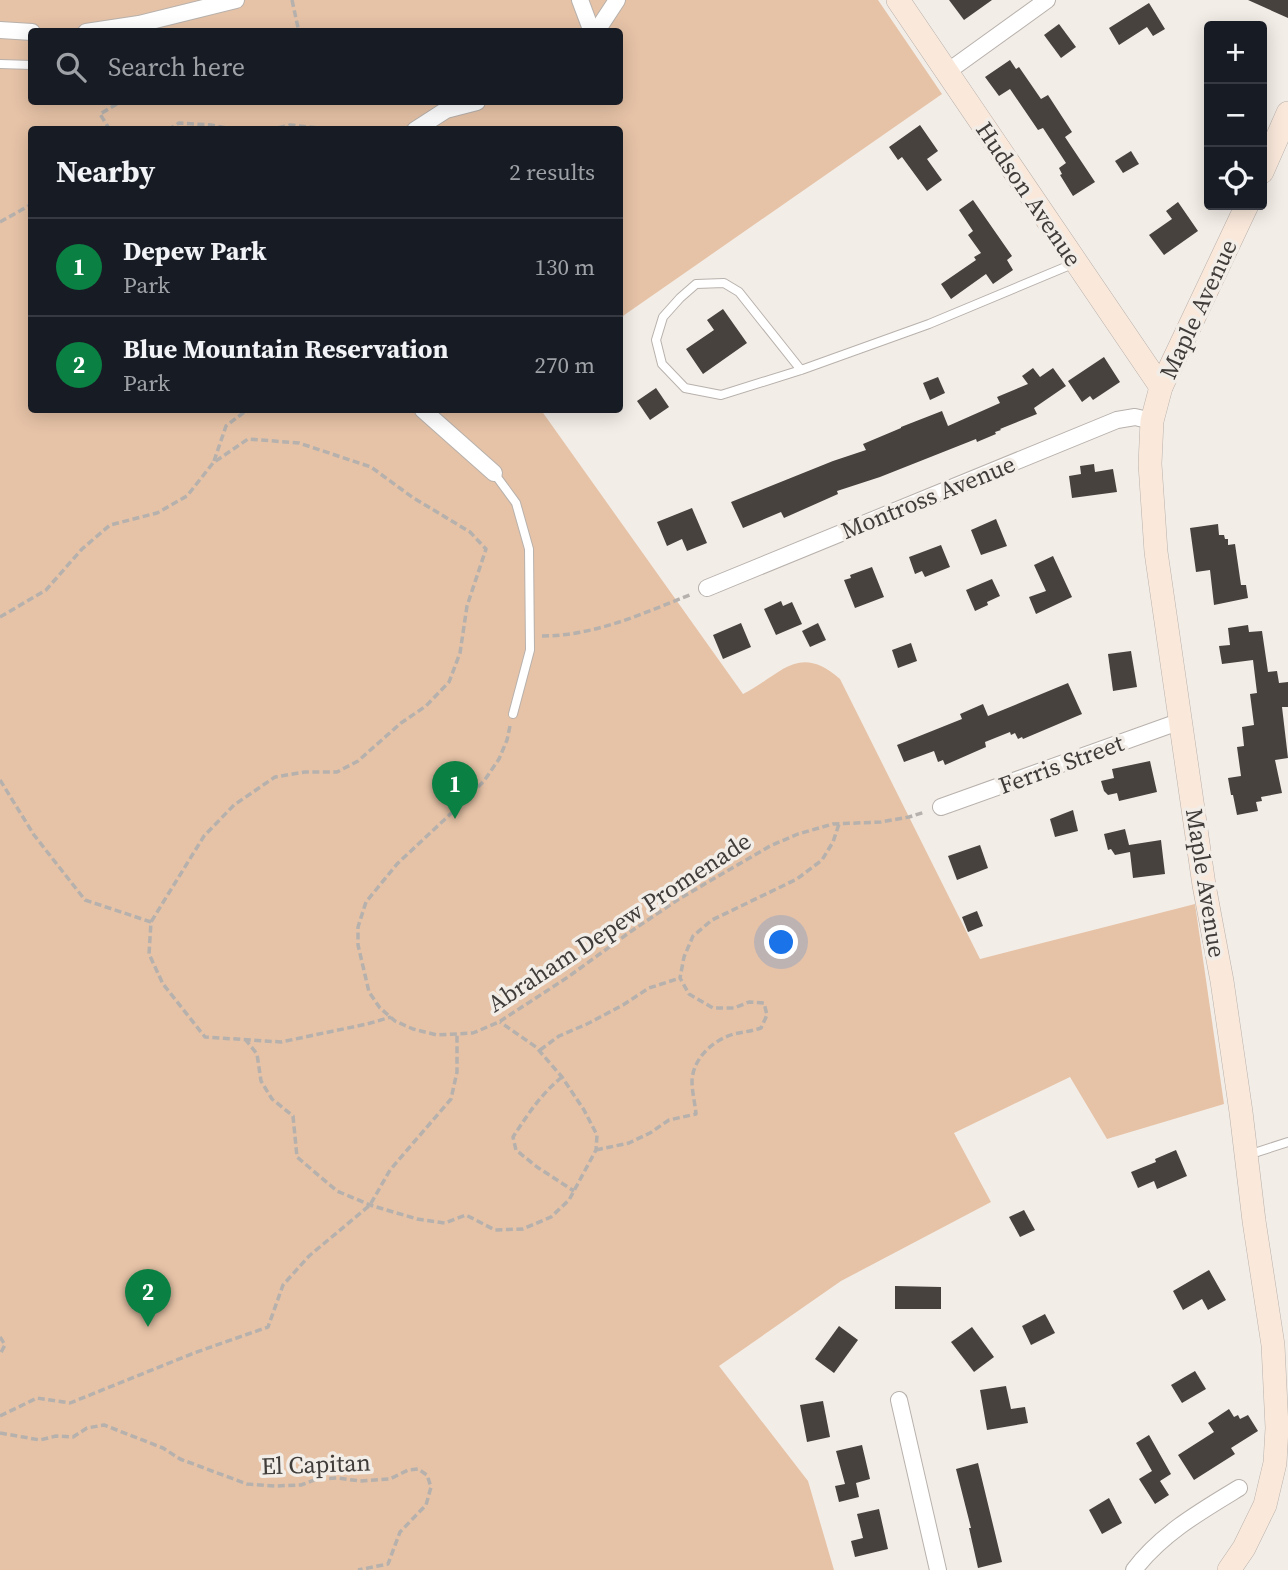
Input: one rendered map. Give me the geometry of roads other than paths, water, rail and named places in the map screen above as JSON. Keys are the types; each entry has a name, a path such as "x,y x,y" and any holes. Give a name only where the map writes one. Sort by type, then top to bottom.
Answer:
{"street":[{"path":"114,28 236,0"},
{"path":"580,0 592,28"},
{"path":"597,28 617,0"},
{"name":"Hudson Avenue","path":"898,0 1161,387"},
{"path":"947,72 1047,0"},
{"path":"0,30 28,32"},
{"path":"421,126 446,110 465,105"},
{"path":"1267,161 1288,113"},
{"name":"Maple Avenue","path":"1229,1570 1244,1548 1265,1506 1275,1463 1277,1429 1273,1345 1222,981 1204,885 1156,552 1150,464 1152,421 1161,387 1245,210"},
{"path":"426,413 494,473"},
{"name":"Montross Avenue","path":"707,588 1117,420 1135,418 1152,421"},
{"name":"Ferris Street","path":"940,807 1181,721"},
{"path":"899,1400 938,1570"},
{"path":"1134,1570 1167,1536 1239,1488"}],"lane":[{"path":"0,64 28,65"},
{"path":"801,370 739,292 724,283 696,284 663,317 656,340 662,364 685,388 721,395 801,370 929,324 1075,263"},
{"path":"494,473 516,502 528,549 530,650 513,714"},
{"path":"1246,1156 1288,1142"}],"place":[{"name":"Depew Park","path":"455,819"},
{"name":"Blue Mountain Reservation","path":"148,1327"}]}
